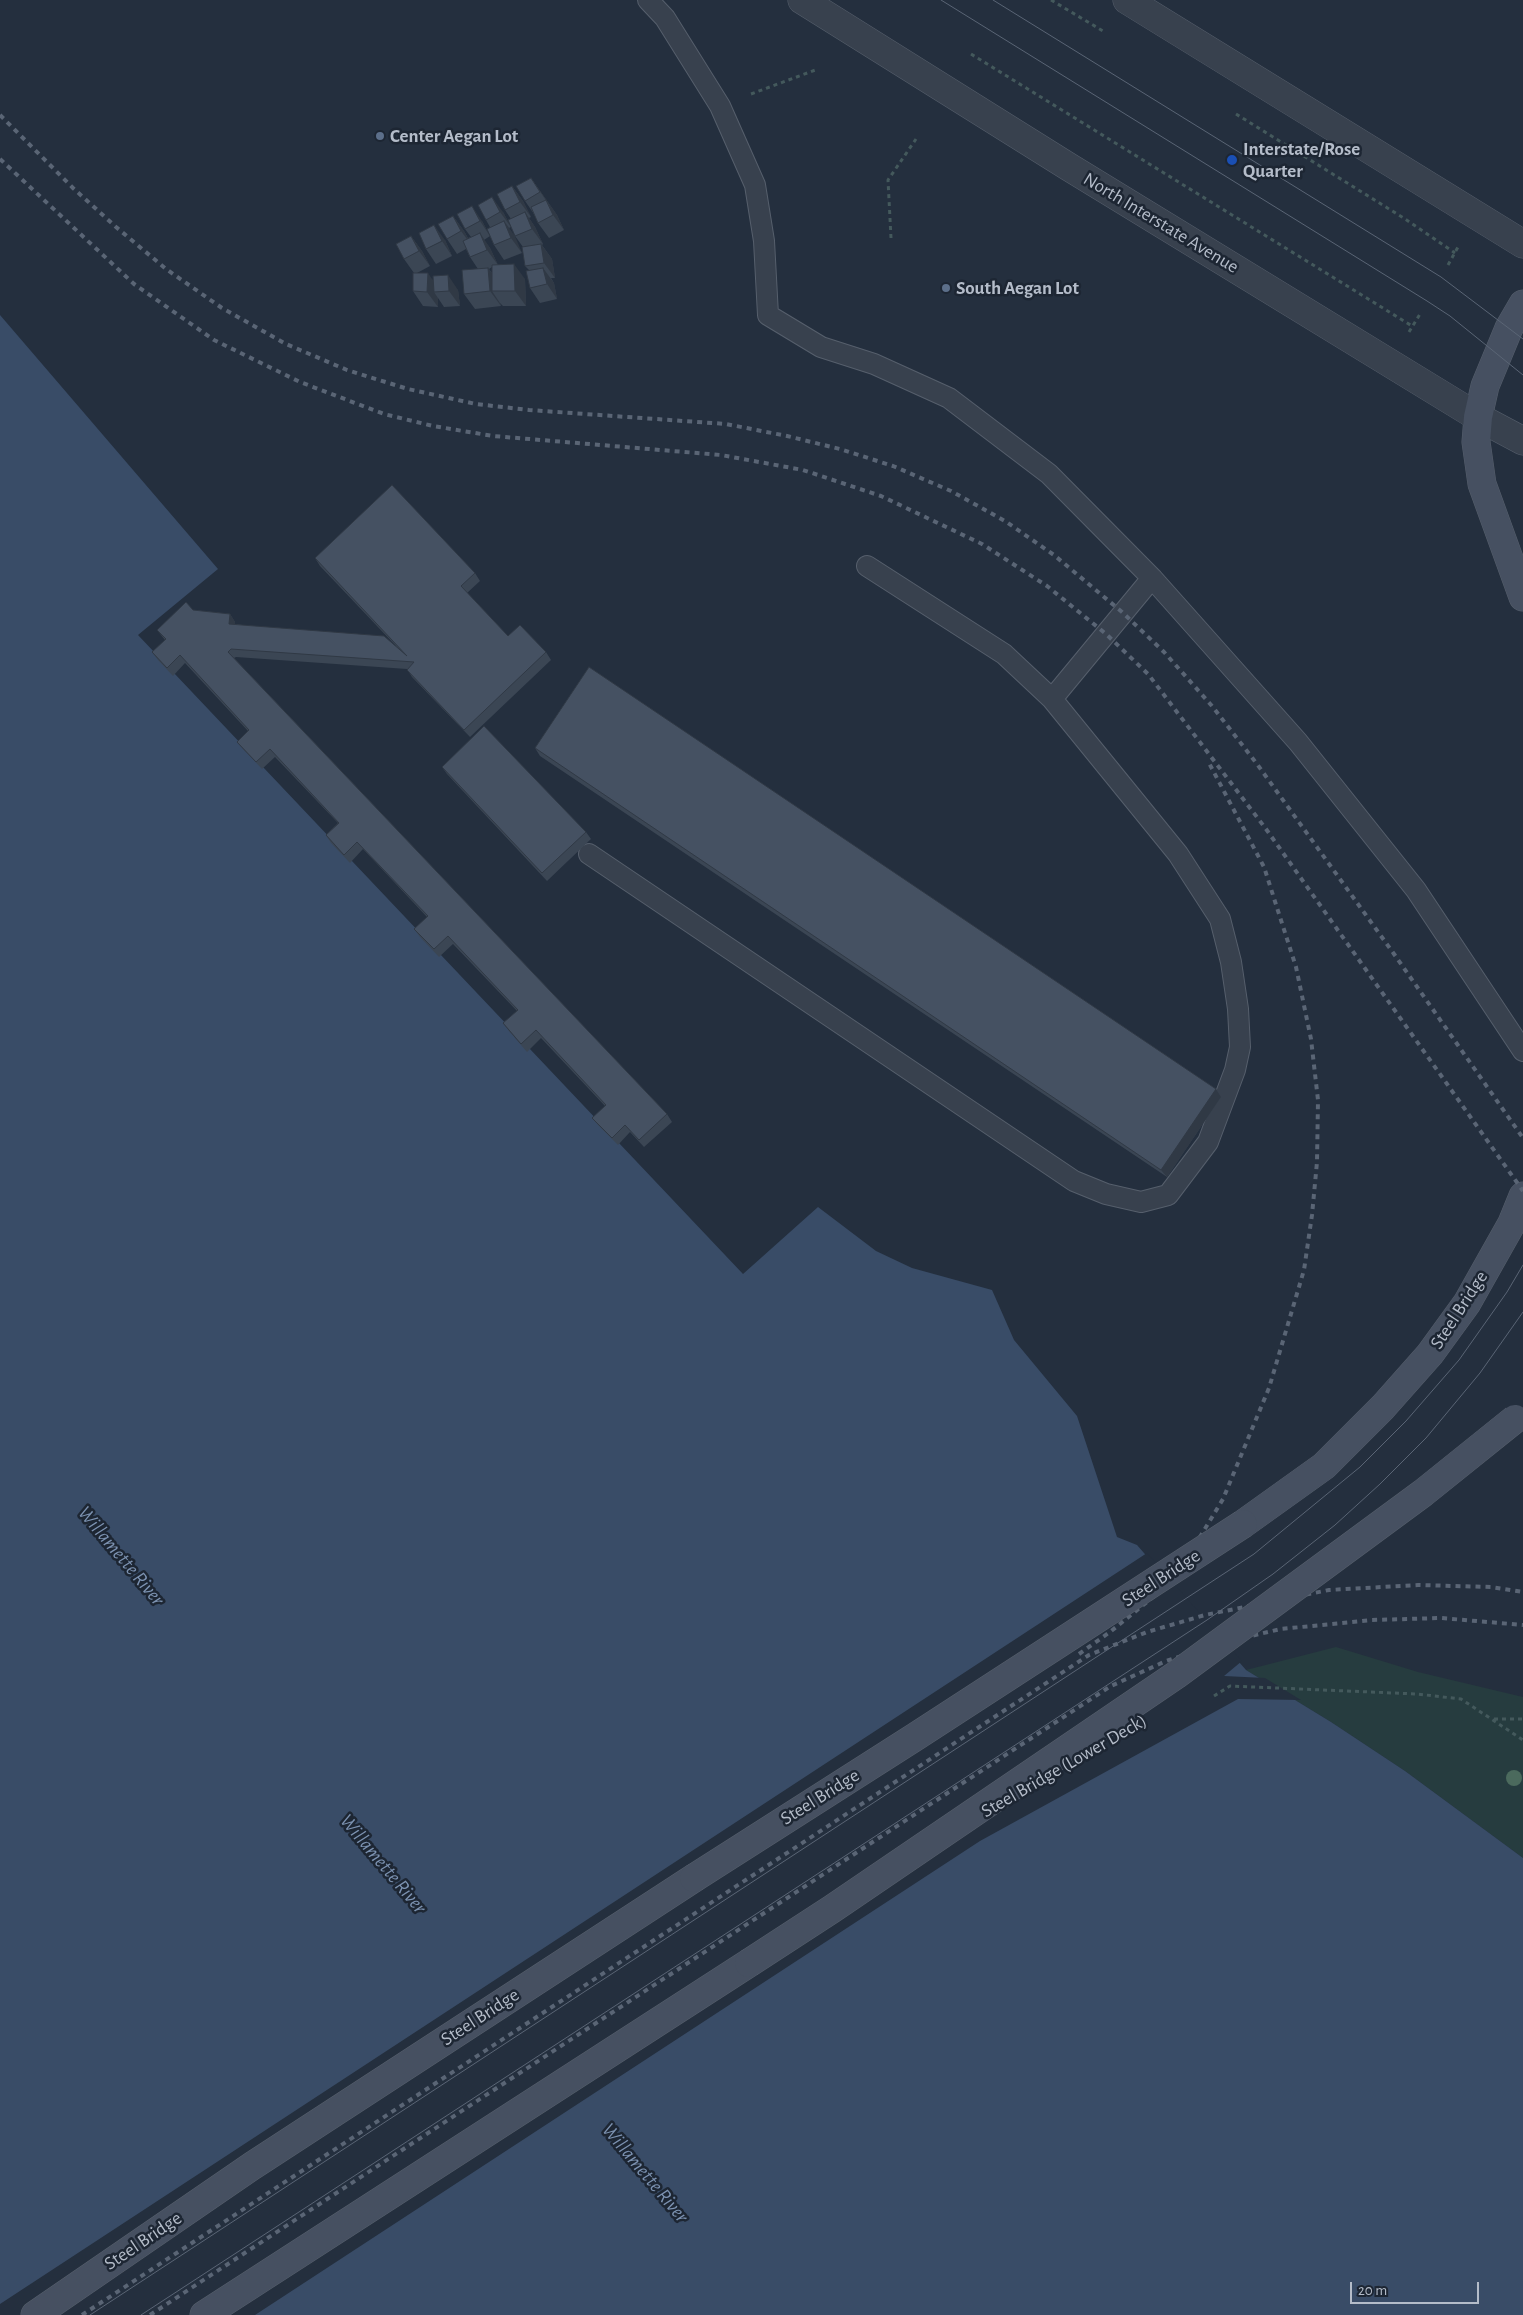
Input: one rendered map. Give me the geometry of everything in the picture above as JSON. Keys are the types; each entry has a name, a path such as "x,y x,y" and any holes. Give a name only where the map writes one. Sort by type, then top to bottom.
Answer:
{"main road":[{"path":"1523,304 1497,354 1485,386 1478,417 1476,442 1482,484 1523,597"},
{"name":"Steel Bridge","path":"35,2315 268,2156 702,1872 916,1737 1243,1524 1324,1466 1384,1407 1430,1354 1467,1303 1512,1223 1523,1196"},
{"path":"204,2315 832,1909 1176,1675 1423,1493 1523,1413"}],"street":[{"name":"North Interstate Avenue","path":"802,0 1069,167 1478,417 1523,441"},
{"path":"1127,0 1523,244"}],"lane":[{"path":"648,0 665,18 720,106 755,185 764,241 768,315 821,347 874,364 949,398 1049,474 1152,578 1298,742 1416,890 1523,1051"},
{"path":"589,854 1074,1181 1106,1194 1141,1202 1168,1195 1208,1142 1235,1070 1240,1047 1238,1010 1231,962 1220,919 1178,854 1052,699 1004,654 867,566"},
{"path":"1052,699 1152,578"}],"path":[{"path":"1051,0 1104,31"},
{"path":"971,54 1412,326"},
{"path":"720,106 818,68"},
{"path":"1228,109 1402,217 1455,253"},
{"path":"891,238 888,180 916,138"},
{"path":"1448,265 1460,244"},
{"path":"1405,339 1420,314"},
{"path":"1206,1700 1230,1686 1417,1694 1461,1699 1523,1740"},
{"path":"1493,1719 1523,1719"}],"green space":[{"path":"1336,1647 1418,1672 1523,1697 1523,1858 1405,1771 1331,1722 1246,1670"}],"water":[{"name":"Willamette River","path":"0,315 218,569 138,635 743,1274 818,1207 876,1251 912,1268 992,1290 1014,1340 1077,1416 1117,1537 1137,1545 1246,1670 1331,1722 1405,1771 1523,1858 1523,2315 0,2315"}],"pier":[{"path":"1147,1553 1242,1661 1224,1676 1265,1678 1301,1700 1238,1699 980,1841 255,2315 0,2315 0,2304"}],"building":[{"path":"531,178 540,192 525,201 516,186"},
{"path":"512,186 520,202 505,210 497,194"},
{"path":"492,197 500,212 486,220 478,205"},
{"path":"546,200 553,215 538,223 531,207"},
{"path":"472,206 480,221 465,229 457,214"},
{"path":"525,212 532,229 515,236 508,220"},
{"path":"453,216 461,231 447,239 438,224"},
{"path":"504,221 511,238 494,245 487,229"},
{"path":"434,225 442,241 426,249 419,233"},
{"path":"480,233 487,250 470,257 463,241"},
{"path":"411,236 419,251 404,259 396,244"},
{"path":"541,244 544,263 525,266 522,247"},
{"path":"514,264 515,291 492,291 492,265"},
{"path":"488,268 490,291 464,294 462,270"},
{"path":"543,268 547,284 530,288 526,271"},
{"path":"413,273 428,273 427,292 413,291"},
{"path":"448,275 449,291 434,292 433,276"},
{"path":"392,485 475,573 461,586 508,636 520,625 546,652 464,730 407,670 414,662 231,649 228,652 667,1114 639,1140 625,1125 612,1138 592,1118 606,1105 536,1030 521,1044 503,1023 518,1010 448,936 434,949 414,929 428,916 357,842 344,855 326,835 339,823 270,749 256,762 237,742 249,730 180,655 167,668 152,652 166,639 157,630 186,602 193,610 230,614 229,624 384,636 407,656 315,558"},
{"path":"589,667 1216,1089 1161,1170 535,748"},
{"path":"484,726 586,832 542,873 442,767"}],"tram line":[{"path":"941,0 1427,301 1450,316 1523,375"},
{"path":"993,0 1441,277 1523,339"},
{"path":"90,2315 1254,1554 1360,1467 1406,1421 1459,1360 1507,1292 1523,1265"},
{"path":"141,2315 1207,1620 1273,1574 1335,1525 1426,1438 1480,1373 1523,1312"}],"railway":[{"path":"0,115 73,188 166,269 222,308 286,344 347,370 408,389 476,404 529,410 726,424 787,436 840,449 893,466 951,491 1005,521 1054,555 1122,612 1164,652 1212,706 1257,764 1394,954 1523,1138"},
{"path":"0,159 134,284 214,340 300,382 384,414 433,426 493,436 721,455 803,470 881,496 982,544 1047,586 1106,634 1148,674 1266,829 1523,1191"},
{"path":"1079,1654 1110,1632 1174,1580 1223,1499 1269,1388 1304,1270 1317,1162 1318,1100 1311,1039 1296,967 1264,867 1209,763"},
{"path":"82,2315 1089,1655 1147,1632 1205,1615 1329,1590 1418,1585 1491,1587 1523,1592"},
{"path":"150,2315 1111,1686 1166,1661 1225,1642 1281,1629 1372,1620 1441,1618 1523,1625"}],"place":[{"name":"Center Aegan Lot","path":"380,136"},
{"name":"Interstate/Rose Quarter","path":"1232,160"},
{"name":"South Aegan Lot","path":"946,288"}]}
